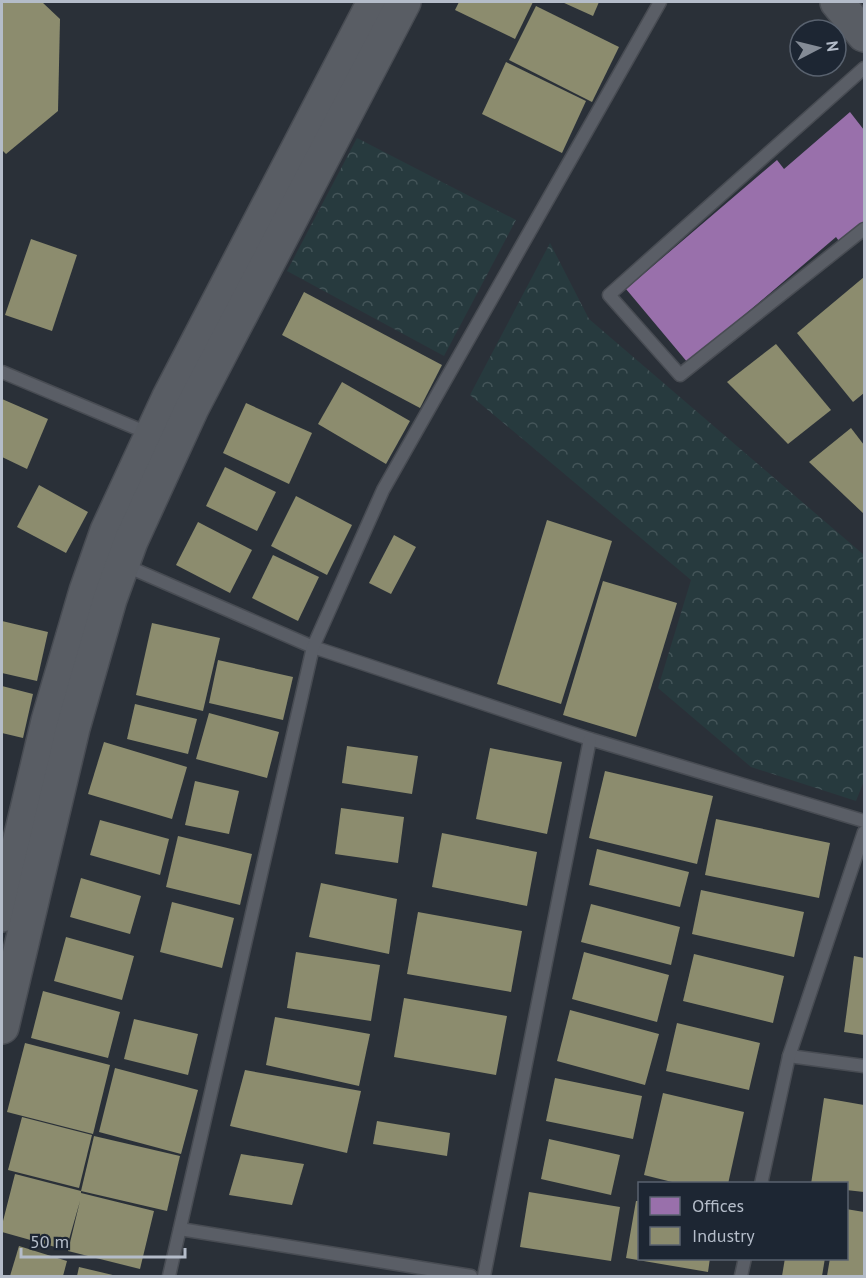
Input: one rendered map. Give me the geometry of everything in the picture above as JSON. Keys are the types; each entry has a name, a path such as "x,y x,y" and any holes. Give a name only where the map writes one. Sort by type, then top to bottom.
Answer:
{"main road":[{"path":"164,440 169,397 374,2"},
{"path":"2,1027 73,728 110,599 111,560 107,531 164,440 192,408 404,2"},
{"path":"837,2 864,35"},
{"path":"2,915 48,721 86,591 111,560"}],"lane":[{"path":"169,1276 314,647 383,490 660,2"},
{"path":"864,68 609,295 680,375 864,229"},
{"path":"2,372 164,440"},
{"path":"111,560 314,647 590,739 864,821"},
{"path":"484,1276 590,739"},
{"path":"762,1182 789,1056 864,832"},
{"path":"789,1056 864,1066"},
{"path":"180,1229 471,1276"},
{"path":"741,1276 745,1260"}],"green space":[{"path":"357,138 516,220 444,356 287,271"},
{"path":"550,243 589,319 864,555 864,781 856,801 751,767 658,688 691,580 470,395"}],"building: Offices":[{"path":"850,112 864,130 864,224 841,244 836,237 688,363 626,289 777,160 784,169"}],"building: Industry":[{"path":"2,2 42,2 60,19 58,111 6,154 2,150"},
{"path":"459,2 533,2 515,39 455,10"},
{"path":"562,2 599,2 593,16"},
{"path":"536,6 619,47 592,102 509,60"},
{"path":"506,62 586,101 562,153 482,114"},
{"path":"31,239 77,255 52,331 5,315"},
{"path":"864,277 864,393 853,402 797,333"},
{"path":"304,292 442,365 420,408 282,335"},
{"path":"776,344 831,410 788,444 727,382"},
{"path":"342,382 410,421 386,464 318,424"},
{"path":"2,399 48,419 27,469 2,457"},
{"path":"246,403 312,433 289,484 223,453"},
{"path":"851,428 864,445 864,514 809,462"},
{"path":"225,467 276,492 257,531 206,506"},
{"path":"39,485 88,512 66,553 17,527"},
{"path":"296,496 352,525 327,575 271,546"},
{"path":"547,520 612,541 561,704 497,684"},
{"path":"198,522 252,550 230,593 176,565"},
{"path":"394,535 416,547 391,594 369,583"},
{"path":"273,555 319,577 298,621 252,598"},
{"path":"603,581 677,603 636,737 563,715"},
{"path":"2,621 48,632 37,681 2,673"},
{"path":"152,623 220,638 203,711 136,695"},
{"path":"218,660 293,677 283,720 209,703"},
{"path":"2,686 33,694 23,738 2,733"},
{"path":"135,704 197,719 188,754 127,739"},
{"path":"209,713 279,732 267,778 196,759"},
{"path":"104,742 187,767 172,819 88,794"},
{"path":"347,746 418,756 412,794 342,783"},
{"path":"490,748 562,762 547,834 476,819"},
{"path":"605,771 713,796 697,864 589,838"},
{"path":"195,781 239,791 229,834 185,825"},
{"path":"341,808 404,817 398,863 335,854"},
{"path":"716,819 830,843 819,898 705,875"},
{"path":"100,820 169,839 160,875 90,855"},
{"path":"442,833 537,852 527,906 432,887"},
{"path":"178,836 252,854 240,905 166,887"},
{"path":"597,849 689,872 680,907 589,885"},
{"path":"81,878 141,896 130,934 70,917"},
{"path":"321,883 397,899 389,954 309,937"},
{"path":"701,890 804,912 794,957 692,934"},
{"path":"172,902 234,918 222,968 160,952"},
{"path":"591,904 680,927 671,965 581,942"},
{"path":"418,912 522,931 511,992 407,974"},
{"path":"66,937 134,956 122,1000 54,981"},
{"path":"296,952 380,965 371,1021 287,1008"},
{"path":"584,952 669,975 657,1022 572,999"},
{"path":"694,954 784,976 773,1023 683,1001"},
{"path":"854,956 864,958 864,1035 844,1032"},
{"path":"43,991 120,1012 108,1058 31,1038"},
{"path":"404,998 507,1016 496,1075 394,1057"},
{"path":"570,1010 659,1034 645,1085 557,1061"},
{"path":"275,1017 370,1034 359,1086 266,1065"},
{"path":"134,1019 198,1034 188,1075 124,1059"},
{"path":"677,1023 760,1043 749,1090 666,1071"},
{"path":"25,1043 110,1065 93,1134 7,1112"},
{"path":"115,1068 198,1090 181,1154 99,1132"},
{"path":"245,1070 361,1091 347,1153 230,1126"},
{"path":"555,1078 642,1096 633,1139 546,1121"},
{"path":"663,1093 744,1112 728,1182 672,1182 644,1175"},
{"path":"824,1098 864,1105 864,1192 848,1190 848,1182 811,1182"},
{"path":"22,1117 92,1135 79,1188 8,1170"},
{"path":"377,1121 450,1133 447,1156 373,1144"},
{"path":"94,1136 180,1156 167,1211 81,1191"},
{"path":"549,1139 620,1155 611,1195 541,1179"},
{"path":"241,1154 304,1164 292,1205 229,1195"},
{"path":"15,1174 154,1211 140,1269 68,1251 80,1201 66,1250 2,1232"},
{"path":"529,1192 620,1207 611,1261 520,1247"},
{"path":"636,1201 638,1201 638,1260 710,1260 708,1272 626,1258"},
{"path":"848,1209 864,1212 864,1276 827,1276 830,1260 848,1260"},
{"path":"19,1246 67,1261 63,1276 10,1276"},
{"path":"785,1260 825,1260 822,1276 782,1276"},
{"path":"79,1267 117,1276 77,1276"}]}
